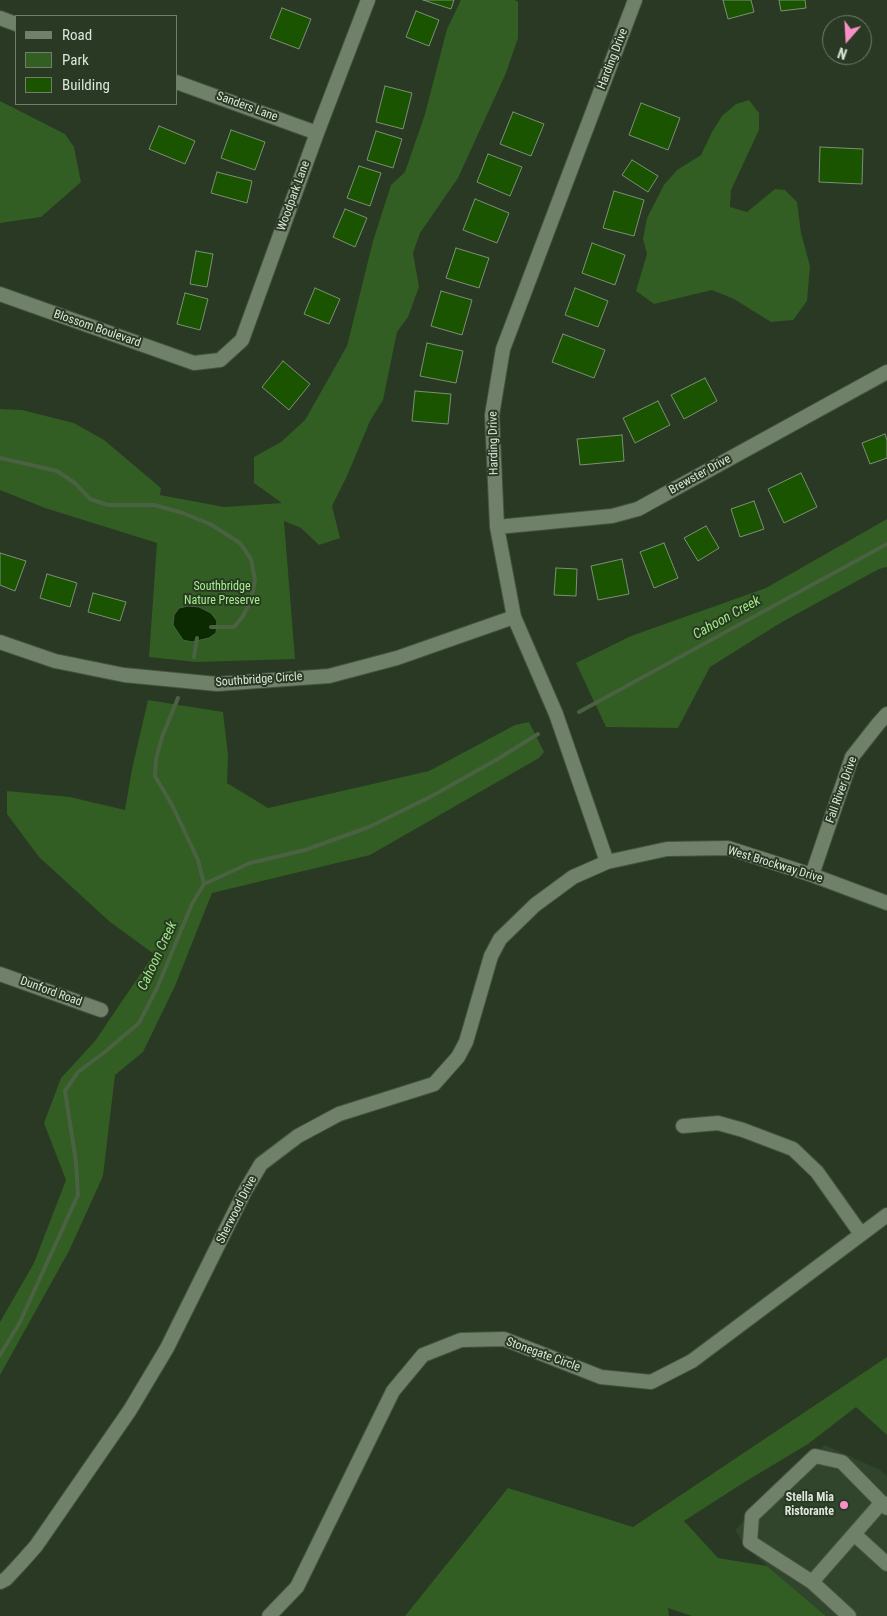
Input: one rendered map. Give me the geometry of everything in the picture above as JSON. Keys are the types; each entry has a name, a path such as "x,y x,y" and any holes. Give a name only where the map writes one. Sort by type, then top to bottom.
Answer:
{"street":[{"name":"Woodpark Lane","path":"194,363 220,360 242,340 317,133 368,0"},
{"name":"Harding Drive","path":"608,862 556,714 514,617 497,527 492,415 503,349 635,0"},
{"path":"0,18 15,24"},
{"name":"Sanders Lane","path":"178,83 317,133"},
{"name":"Blossom Boulevard","path":"0,294 194,363"},
{"name":"Brewster Drive","path":"497,527 612,516 638,509 887,372"},
{"name":"Southbridge Circle","path":"0,642 55,662 124,675 216,684 329,676 397,658 514,617"},
{"name":"Fall River Drive","path":"812,875 852,757 887,714"},
{"name":"West Brockway Drive","path":"573,877 608,862 667,849 728,848 812,875 887,903"},
{"name":"Sherwood Drive","path":"0,1582 6,1579 36,1546 130,1410 166,1348 245,1191 261,1164 298,1136 340,1114 434,1084 458,1057 466,1042 491,956 500,939 535,905 573,877"},
{"name":"Dunford Road","path":"0,974 101,1010"},
{"path":"683,1126 718,1123 743,1130 793,1149 817,1172 862,1234 887,1215"},
{"name":"Stonegate Circle","path":"269,1616 297,1587 393,1392 422,1355 461,1340 504,1339 601,1377 651,1382 692,1361 862,1234"},
{"path":"812,1582 854,1534 884,1505 842,1462 815,1456 752,1516 750,1542 812,1582 849,1616"},
{"path":"854,1534 887,1564"}],"shaded area":[{"path":"188,606 199,607 211,613 217,621 216,633 209,638 192,642 183,640 173,625 174,615 179,608"},
{"path":"825,1445 880,1470 887,1476 887,1616 826,1616 746,1548 735,1530 778,1484"}],"green space":[{"name":"Southbridge Nature Preserve","path":"461,0 515,0 518,2 518,38 506,73 458,178 420,233 413,253 419,287 408,317 397,332 383,400 370,421 332,506 340,538 319,545 301,528 284,521 295,659 196,662 149,657 157,543 45,508 0,490 0,409 22,410 74,423 104,440 161,488 160,495 224,507 282,503 254,483 254,457 281,442 305,420 347,346 373,241 391,185 405,172 425,114 447,29"},
{"path":"749,100 759,113 759,130 731,190 730,207 747,212 775,189 785,190 797,202 801,233 810,266 807,301 793,320 771,322 734,299 712,290 654,304 636,291 647,254 643,239 647,218 664,185 677,170 701,155 722,116 736,104"},
{"path":"0,101 65,134 74,147 81,182 41,217 0,223"},
{"path":"887,519 887,567 879,569 782,622 710,667 678,728 606,727 576,663 631,636 766,588"},
{"path":"148,700 223,712 228,755 227,783 268,808 429,771 515,725 529,722 544,752 539,758 370,855 212,893 175,986 143,1052 115,1075 103,1176 69,1251 0,1375 0,1322 34,1263 66,1180 44,1123 61,1078 95,1041 154,954 110,922 39,857 7,814 7,791 70,797 125,810 132,769"},
{"path":"887,1357 887,1435 856,1407 808,1444 684,1521 718,1558 767,1566 826,1616 692,1616 668,1608 669,1616 405,1616 508,1488 633,1527"}],"building":[{"path":"423,0 454,0 451,9"},
{"path":"723,0 751,0 754,12 728,19"},
{"path":"779,0 805,0 806,8 781,11"},
{"path":"282,8 311,19 299,49 270,38"},
{"path":"416,11 439,20 429,46 406,37"},
{"path":"385,86 412,93 403,129 376,122"},
{"path":"641,103 680,118 668,150 629,135"},
{"path":"513,112 544,124 531,156 500,144"},
{"path":"159,126 195,141 185,164 149,149"},
{"path":"231,130 265,142 255,170 221,158"},
{"path":"376,131 402,139 393,168 367,160"},
{"path":"820,147 863,149 862,184 819,182"},
{"path":"488,154 522,167 510,196 477,182"},
{"path":"632,160 658,176 648,192 622,175"},
{"path":"359,166 381,173 370,206 347,198"},
{"path":"217,172 252,181 247,203 211,193"},
{"path":"614,191 644,200 634,236 603,228"},
{"path":"475,199 509,213 497,243 463,230"},
{"path":"345,209 367,218 355,247 333,237"},
{"path":"592,243 625,255 615,285 582,273"},
{"path":"456,248 489,258 479,288 446,278"},
{"path":"196,251 213,254 207,287 190,284"},
{"path":"315,288 340,299 329,324 304,314"},
{"path":"575,288 608,301 598,327 565,315"},
{"path":"441,291 472,300 462,335 431,326"},
{"path":"185,293 208,299 200,330 177,324"},
{"path":"563,334 605,350 594,378 552,362"},
{"path":"427,343 463,351 456,383 420,376"},
{"path":"283,361 310,384 289,410 262,387"},
{"path":"705,378 717,401 684,419 671,395"},
{"path":"415,391 451,394 448,424 412,421"},
{"path":"658,401 670,425 635,443 623,418"},
{"path":"885,434 887,458 870,464 862,443"},
{"path":"622,435 624,461 580,465 577,439"},
{"path":"801,473 817,507 784,523 768,489"},
{"path":"754,501 764,529 740,537 731,509"},
{"path":"706,526 719,548 698,561 684,538"},
{"path":"664,543 678,578 654,588 640,552"},
{"path":"0,553 26,561 15,591 0,585"},
{"path":"622,559 629,594 598,600 591,566"},
{"path":"556,568 577,569 576,596 554,595"},
{"path":"47,574 77,583 70,607 40,598"},
{"path":"93,593 126,602 120,621 88,612"}],"waterway":[{"path":"0,458 57,471 75,483 90,499 108,505 154,505 180,512 210,524 240,543 251,559 255,580 251,600 243,616 234,627 211,627"},
{"name":"Cahoon Creek","path":"579,712 887,544"},
{"path":"194,657 197,638"},
{"path":"178,698 162,737 156,759 155,776 172,805 198,860 204,884"},
{"name":"Cahoon Creek","path":"0,1355 19,1324 78,1195 76,1162 65,1091 78,1072 139,1023 157,988 192,904 204,884 250,863 305,850 369,827 430,797 538,734"}],"place":[{"name":"Stella Mia Ristorante","path":"844,1505"}]}
